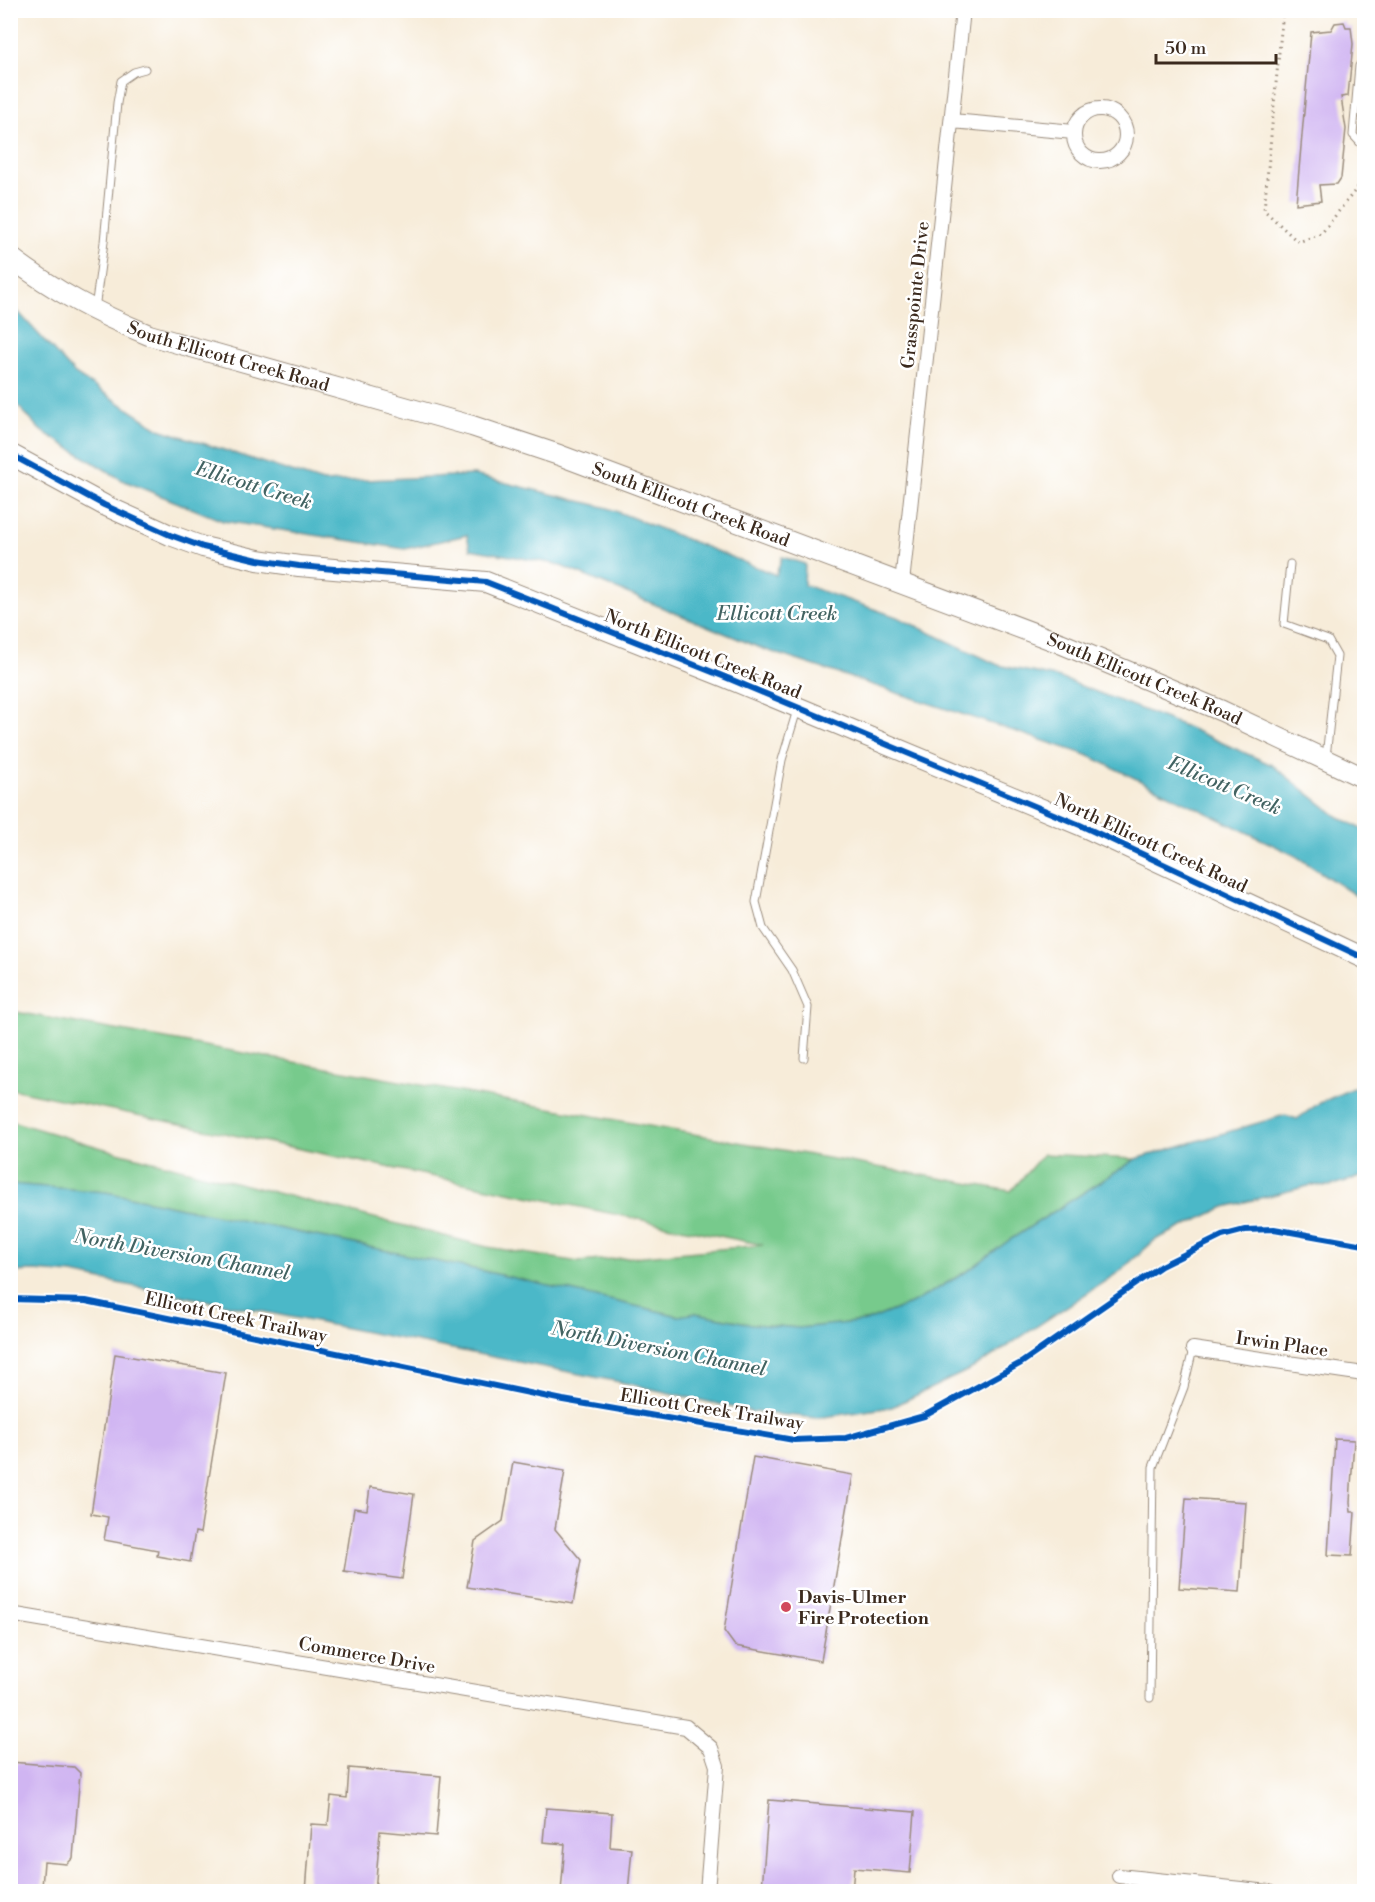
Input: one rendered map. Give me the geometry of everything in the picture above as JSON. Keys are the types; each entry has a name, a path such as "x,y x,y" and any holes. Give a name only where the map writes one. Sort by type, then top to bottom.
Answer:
{"street":[{"name":"Grasspointe Drive","path":"902,583 963,10"},
{"path":"952,121 1074,132"},
{"name":"South Ellicott Creek Road","path":"10,257 64,295 149,335 515,440 1060,643 1222,711 1365,778"},
{"name":"North Ellicott Creek Road","path":"10,454 104,505 170,535 203,547 258,560 299,566 486,582 1080,825 1365,958"},
{"name":"Irwin Place","path":"1193,1349 1365,1374"},
{"name":"Commerce Drive","path":"10,1614 686,1727 711,1749 717,1766 707,1892"},
{"path":"1119,1876 1269,1892"}],"lane":[{"path":"1365,59 1359,66 1353,135 1365,147"},
{"path":"95,311 105,242 110,164 121,81 145,69"},
{"path":"1290,564 1284,624 1328,640 1337,656 1326,760"},
{"path":"798,708 782,760 756,902 763,928 792,970 808,1007 804,1058"},
{"path":"1150,1698 1153,1467 1184,1387 1193,1349"}],"path":[{"path":"1283,10 1264,210 1298,242 1320,234 1365,179"},
{"path":"1350,10 1365,12"}],"green space":[{"path":"10,1011 1011,1191 1043,1154 1136,1159 1008,1241 969,1270 915,1302 867,1321 799,1328 752,1324 696,1313 679,1316 483,1271 106,1192 11,1184 11,1121 102,1148 487,1247 579,1262 763,1245 11,1089"}],"water":[{"name":"Ellicott Creek","path":"10,303 75,374 159,429 323,482 474,475 608,508 776,575 782,557 805,564 804,585 897,617 998,665 1060,678 1182,725 1272,765 1337,816 1364,830 1364,901 1296,856 1087,755 763,649 556,564 470,549 467,535 405,549 223,521 122,480 40,430 11,398"},
{"name":"North Diversion Channel","path":"1364,1083 1364,1176 1330,1186 1312,1185 1225,1207 1155,1240 1119,1272 977,1366 892,1407 817,1418 753,1412 630,1384 72,1274 11,1272 11,1184 106,1192 483,1271 679,1316 696,1313 752,1324 799,1328 867,1321 915,1302 969,1270 1008,1241 1136,1159 1285,1115 1297,1119 1318,1104"}],"building":[{"path":"1344,22 1346,27 1351,27 1353,44 1348,96 1341,97 1346,129 1341,178 1337,184 1319,185 1321,201 1296,204 1311,32 1331,30 1335,23"},
{"path":"115,1354 226,1373 200,1533 195,1532 190,1562 157,1556 158,1550 104,1540 108,1517 91,1514"},
{"path":"1335,1439 1354,1440 1350,1502 1351,1512 1355,1512 1352,1556 1328,1555"},
{"path":"753,1457 853,1475 821,1661 735,1646 724,1631"},
{"path":"513,1462 565,1471 555,1529 581,1560 573,1604 467,1587 475,1541 503,1521"},
{"path":"370,1487 414,1494 402,1579 344,1571 354,1508 367,1510"},
{"path":"1186,1498 1246,1502 1240,1592 1179,1588"},
{"path":"10,1762 74,1767 80,1773 73,1858 67,1864 44,1862 42,1887 37,1886 36,1892 10,1892"},
{"path":"349,1768 441,1776 436,1836 380,1831 375,1892 306,1892 311,1824 328,1825 331,1796 347,1798"},
{"path":"769,1800 915,1812 910,1873 854,1868 852,1892 801,1892 762,1888"},
{"path":"546,1808 612,1813 610,1847 632,1849 628,1892 561,1892 565,1844 543,1842"}],"cycle path":[{"path":"10,454 104,505 170,535 203,547 258,560 299,566 486,582 725,677 1080,825 1364,958"},
{"name":"Ellicott Creek Trailway","path":"10,1299 86,1301 563,1400 794,1440 846,1438 924,1416 1021,1363 1161,1266 1222,1236 1245,1230 1274,1229 1364,1245"}],"place":[{"name":"Davis-Ulmer Fire Protection","path":"786,1607"}]}
